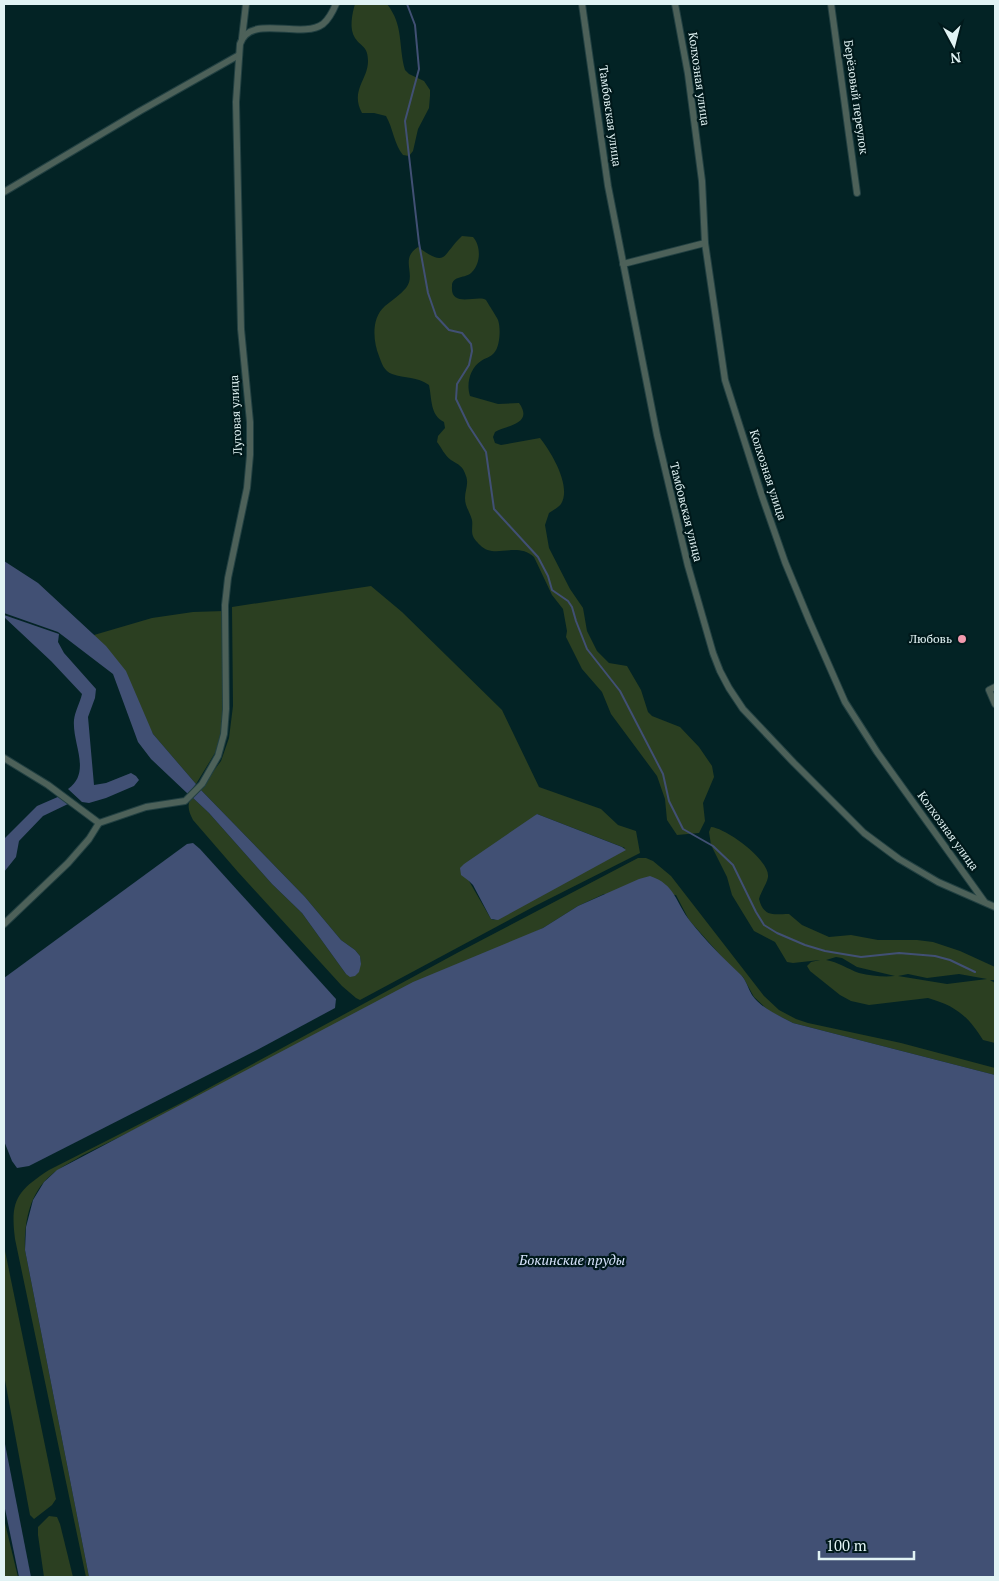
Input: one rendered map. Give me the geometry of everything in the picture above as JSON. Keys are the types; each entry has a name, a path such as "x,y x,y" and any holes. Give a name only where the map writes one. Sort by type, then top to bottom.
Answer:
{"street":[{"name":"Луговая улица","path":"99,824 146,807 185,801 202,784 218,756 224,734 226,700 225,604 228,578 247,488 250,455 250,422 241,329 236,102 239,55 246,4"},
{"path":"242,38 246,33 254,29 317,27 326,21 336,4"},
{"name":"Тамбовская улица","path":"582,4 608,186 656,435 688,566 713,653 729,688 744,709 781,750 864,834 899,859 938,882 995,907"},
{"name":"Колхозная улица","path":"675,4 693,109 702,181 705,243 725,380 762,496 785,562 845,702 877,752 984,901"},
{"name":"Берёзовый переулок","path":"832,4 857,192"},
{"path":"4,192 239,55"},
{"path":"624,264 705,243"},
{"path":"995,687 989,690 995,704"},
{"path":"4,758 48,785 99,824 89,839 68,863 4,924"}],"green space":[{"path":"355,4 387,4 396,20 405,70 424,81 430,90 429,108 418,129 413,151 409,156 403,155 400,151 386,116 362,113 359,105 360,85 367,68 368,56 355,38 352,30"},
{"path":"462,236 473,237 479,250 479,255 477,264 472,272 454,280 452,286 453,293 455,297 460,299 486,300 499,323 499,342 496,350 474,368 468,386 470,396 498,404 519,403 523,410 521,420 495,432 493,437 495,443 501,445 540,438 554,460 562,479 564,497 561,504 549,513 545,525 549,548 570,589 583,608 587,631 597,651 609,663 627,666 641,690 648,712 652,716 680,727 699,747 712,766 714,777 703,803 705,821 699,833 677,835 667,820 665,799 657,776 611,714 602,692 582,669 566,637 567,631 563,609 552,595 534,557 520,550 492,551 480,545 474,538 472,520 465,501 466,476 462,468 445,454 437,442 438,436 445,428 444,422 439,419 434,411 429,385 420,380 389,373 381,362 375,344 375,323 380,311 404,291 409,283 409,262 412,252 418,247 428,254 440,258"},
{"path":"371,586 402,612 502,710 539,787 601,809 618,825 636,831 640,853 535,906 360,1000 356,998 342,986 238,872 193,820 189,811 189,803 192,797 209,813 272,884 302,913 346,974 361,964 360,956 355,950 341,940 305,897 200,789 221,761 229,738 233,706 232,607","holes":["537,814 625,848 494,920 491,919 469,881"]},
{"path":"224,611 222,733 218,748 196,784 153,734 94,635 152,618 193,612"},
{"path":"711,827 727,833 746,846 762,862 767,870 768,877 759,899 761,905 770,914 789,914 802,925 829,937 851,935 878,940 933,942 960,951 995,967 995,980 990,980 995,983 995,1043 983,1040 966,1018 954,1008 938,1001 928,998 869,1005 851,1001 840,995 810,971 807,966 811,962 820,960 787,962 775,942 754,931 732,895 727,877 711,845 709,832","holes":["836,957 842,958 857,967 895,976 859,973 826,960","908,974 927,978 959,974 987,979 947,984 898,976"]},
{"path":"638,858 646,858 653,861 671,876 764,996 779,1010 808,1023 901,1043 995,1068 995,1075 793,1023 769,1011 754,997 743,977 730,966 689,920 676,895 604,894 578,906 543,928 83,1155 54,1173 43,1183 37,1192 29,1210 25,1250 89,1577 86,1577 15,1239 15,1206 23,1191 29,1184 49,1170 181,1103 457,953"},
{"path":"4,1246 56,1499 52,1505 34,1519 30,1515 4,1375"},
{"path":"49,1516 57,1517 60,1524 73,1577 44,1577 38,1527"},
{"path":"4,1519 18,1577 4,1577"}],"water":[{"path":"4,561 38,583 106,646 126,671 153,734 196,784 188,794 151,759 138,742 113,674 58,632 4,613"},
{"path":"4,615 59,634 58,642 64,653 96,689 95,698 88,717 94,785 106,783 131,773 139,780 134,786 89,803 82,802 68,789 75,782 79,774 80,766 74,720 82,694"},
{"path":"200,789 305,897 341,940 360,956 359,972 355,976 350,977 346,974 302,913 272,884 209,813 192,797"},
{"path":"60,796 68,804 43,816 19,841 16,857 4,872 4,839 37,806"},
{"path":"537,814 626,850 498,920 491,919 473,885 461,875 460,868"},
{"path":"193,843 336,999 335,1008 257,1050 29,1166 17,1168 4,1141 4,978 187,844"},
{"name":"Бокинские пруды","path":"650,876 658,879 670,889 696,928 714,949 743,977 756,1000 771,1011 793,1023 995,1075 995,1577 89,1577 25,1250 26,1227 33,1200 44,1182 57,1170 413,982 543,928 578,906"},
{"path":"4,1439 31,1577 19,1577 4,1504"}],"waterway":[{"path":"407,4 415,25 419,69 405,121 419,243 428,293 436,316 449,330 462,333 471,344 472,351 469,365 457,384 456,399 469,426 486,452 494,509 538,557 548,576 552,590 568,601 572,607 587,649 620,691 663,774 669,801 683,829 713,846 733,865 764,925 805,945 825,951 861,957 899,953 935,956 950,960 975,972"}],"place":[{"name":"Любовь","path":"962,639"}]}
